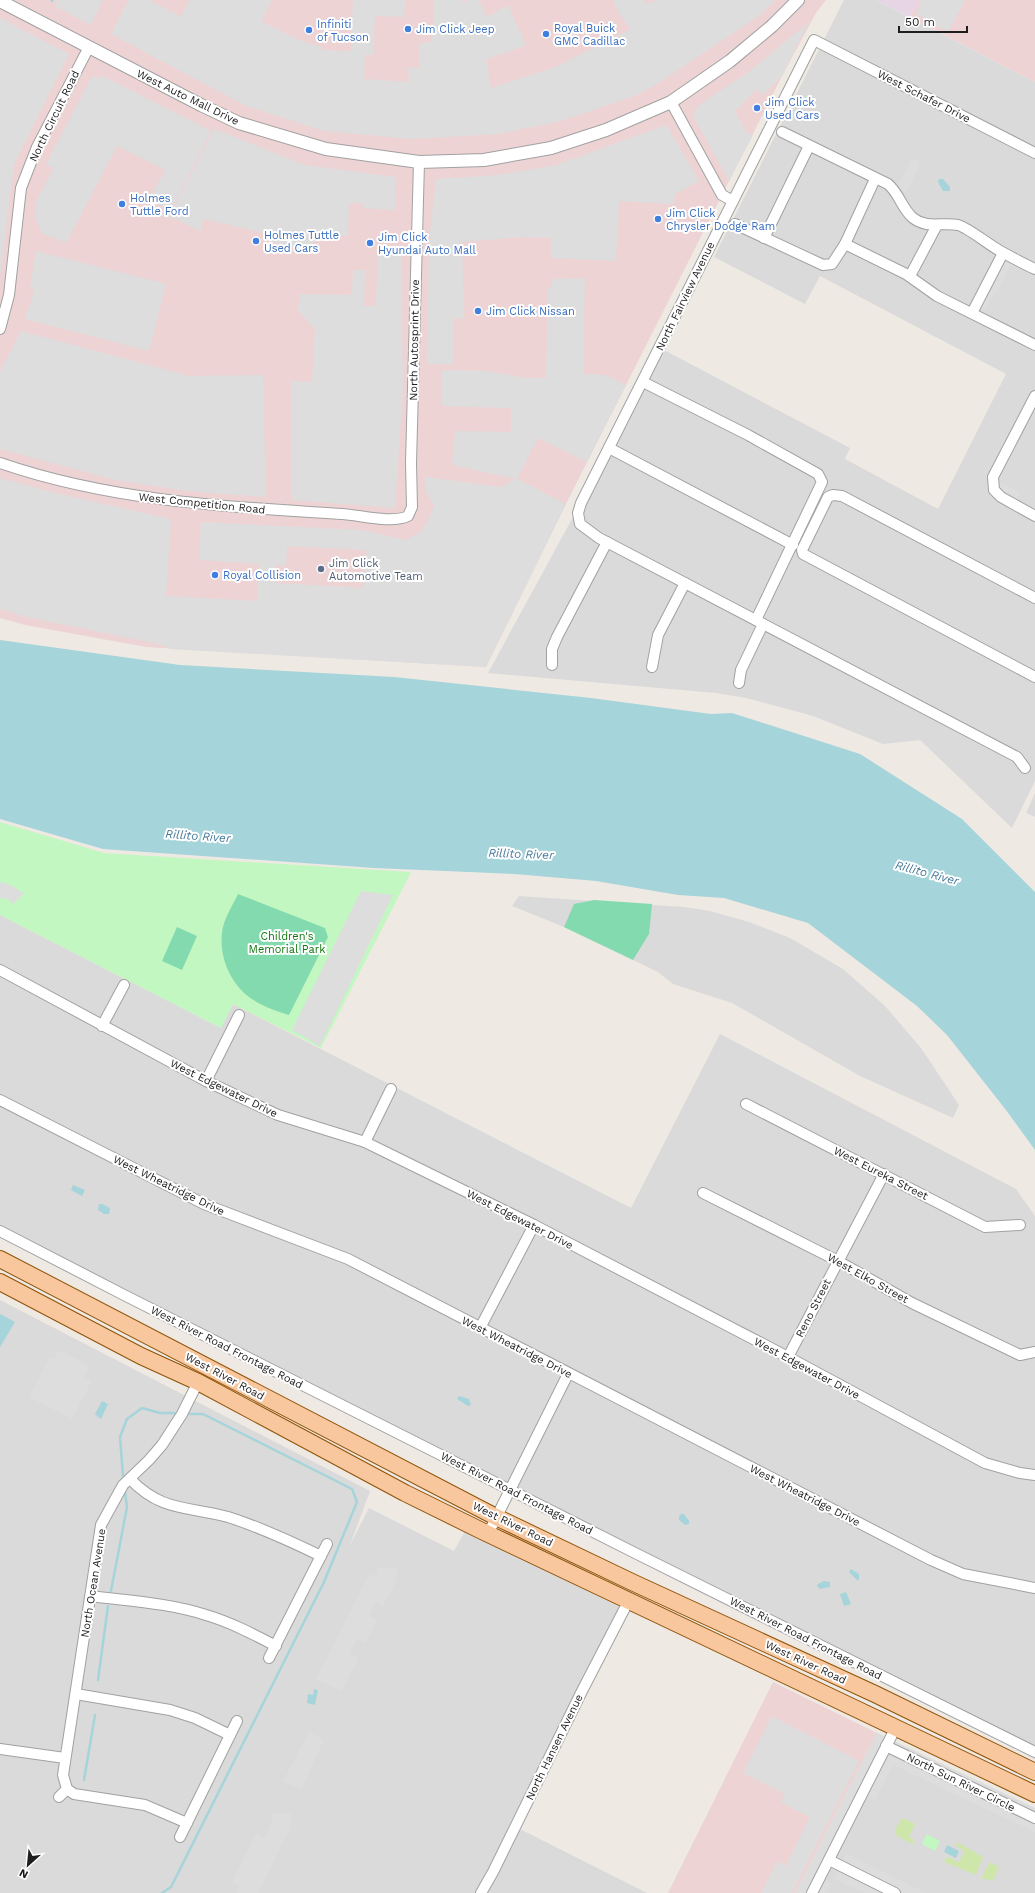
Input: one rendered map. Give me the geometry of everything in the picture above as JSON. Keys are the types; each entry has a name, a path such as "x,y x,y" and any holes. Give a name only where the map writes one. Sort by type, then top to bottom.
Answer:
{"main road":[{"name":"West River Road","path":"0,1259 496,1517 634,1583 875,1694 1035,1772"},
{"name":"West River Road","path":"0,1282 141,1356 198,1382 405,1493 628,1602 896,1727 1035,1794"}],"street":[{"name":"West Auto Mall Drive","path":"0,1 239,124 326,149 419,162 484,160 551,148 606,130 671,102 730,61 772,26 798,0"},
{"name":"West Schafer Drive","path":"814,40 1035,153"},
{"name":"North Fairview Avenue","path":"814,40 581,503 578,518 580,524 607,542 1017,757 1025,768"},
{"name":"North Circuit Road","path":"0,329 9,294 21,188 37,147 89,47"},
{"path":"671,102 722,195 732,201"},
{"path":"782,132 875,179 888,184 894,189 912,218 920,223 959,226 1035,269"},
{"path":"764,238 809,146"},
{"name":"North Autosprint Drive","path":"408,516 412,507 411,463 419,162"},
{"path":"735,224 823,265 832,264 845,244 875,179"},
{"path":"910,276 937,225"},
{"path":"845,244 910,276 937,296 1035,345"},
{"path":"972,313 1003,252"},
{"path":"642,382 748,435 818,474 822,482 792,545 740,670 739,683"},
{"path":"1035,396 993,477 994,490 1001,497 1035,516"},
{"path":"609,448 792,545"},
{"name":"West Competition Road","path":"0,463 107,492 213,506 361,515 394,520 408,516"},
{"path":"1035,598 842,496 833,495 828,497 802,550 803,554 1035,676"},
{"path":"552,664 552,649 557,637 607,542"},
{"path":"652,667 658,635 685,583"},
{"name":"West Edgewater Drive","path":"0,970 102,1026 206,1080 278,1115 365,1142 534,1225 788,1357 984,1463 1020,1474 1035,1475"},
{"path":"102,1026 124,985"},
{"path":"206,1080 239,1014"},
{"path":"365,1142 391,1089"},
{"name":"West Wheatridge Drive","path":"0,1100 204,1204 348,1259 568,1374 931,1560 963,1574 1035,1588"},
{"name":"West Eureka Street","path":"746,1104 986,1227 1020,1225"},
{"name":"Reno Street","path":"788,1357 884,1174"},
{"name":"West Elko Street","path":"703,1193 838,1261 912,1303 1020,1355 1035,1352"},
{"path":"480,1328 534,1225"},
{"name":"West River Road Frontage Road","path":"0,1231 124,1296 1035,1752"},
{"path":"488,1534 509,1489 568,1374"},
{"name":"North Ocean Avenue","path":"67,1789 63,1775 101,1525 123,1485 162,1445 182,1414 198,1382"},
{"path":"130,1479 141,1491 163,1504 226,1517 252,1525 278,1535 321,1556"},
{"path":"270,1658 327,1544"},
{"path":"91,1596 180,1608 205,1614 228,1622 276,1646"},
{"name":"North Hansen Avenue","path":"481,1893 628,1602"},
{"path":"76,1694 170,1710 195,1718 230,1735"},
{"path":"180,1837 237,1721"},
{"path":"812,1893 896,1727"},
{"name":"North Sun River Circle","path":"886,1746 1035,1818"},
{"path":"0,1749 66,1758"},
{"path":"59,1796 67,1789 78,1796 145,1805 187,1823"},
{"path":"829,1860 895,1893"}],"shaded area":[{"path":"0,0 826,0 816,13 782,76 566,504 486,667 146,647 25,625 0,618"},
{"path":"58,0 103,0 91,25 55,6"},
{"path":"129,0 149,0 181,17 190,0 272,0 261,21 299,40 321,47 321,50 351,51 353,0 405,0 404,17 375,16 373,55 365,54 364,79 409,82 408,67 419,68 419,43 432,42 434,0 462,0 463,4 469,0 479,0 487,17 508,5 526,45 502,55 501,53 486,60 491,88 556,67 631,29 619,13 613,0 643,0 647,4 657,0 775,0 760,15 660,82 637,95 561,121 499,134 411,139 324,131 246,106 111,34"},
{"path":"844,0 876,0 1035,82 1035,781 1012,828 920,740 883,744 813,716 746,698 716,693 488,673 664,350 850,448 845,459 938,509 1006,374 820,276 805,304 714,257"},
{"path":"876,0 919,0 910,17"},
{"path":"919,0 1035,0 1035,82 910,17"},
{"path":"922,0 965,0 948,32 916,14"},
{"path":"0,18 69,54 14,164 0,278"},
{"path":"808,23 782,76 763,95 757,89 735,111 746,132 753,135 729,181 693,116 695,111 701,104 750,71"},
{"path":"92,77 105,77 211,131 166,219 161,216 164,208 149,200 165,170 117,146 66,243 42,233 35,216 37,199 54,168 46,164"},
{"path":"666,125 699,181 675,194 673,204 619,201 616,261 551,258 551,238 523,237 462,242 464,319 453,318 453,364 427,364 429,241 436,179 499,175 556,165"},
{"path":"214,129 305,165 395,177 396,210 363,208 363,203 349,203 348,236 316,234 312,252 262,239 264,233 204,219 200,231 169,216"},
{"path":"912,158 921,162 906,193 897,187"},
{"path":"36,251 166,284 149,351 25,319 35,290 30,288"},
{"path":"378,253 401,254 403,388 395,508 291,500 291,381 312,382 315,329 298,311 300,294 352,295 353,270 365,270 364,306 376,306"},
{"path":"1003,260 1011,264 996,294 994,293 985,310 979,307"},
{"path":"585,278 583,374 605,375 626,385 587,462 538,438 517,479 566,504 486,667 170,649 163,645 27,617 0,609 0,478 55,493 171,519 166,596 257,601 259,564 199,560 201,522 362,530 406,540 419,533 427,523 434,506 426,491 426,477 501,487 516,479 452,465 455,431 511,432 511,408 442,406 442,370 488,371 525,378 546,378 548,287 552,287 552,279","holes":["287,546 366,550 363,588 275,583 276,565 286,566"]},
{"path":"21,331 190,376 263,375 266,497 187,491 116,480 0,449 0,372"},
{"path":"1000,482 1020,492 1017,500 997,490"},
{"path":"1035,793 1035,817 1026,813"},
{"path":"0,882 11,885 24,894 13,904 8,899 0,898"},
{"path":"361,891 393,895 320,1046 292,1030"},
{"path":"519,896 684,907 710,911 749,922 790,938 843,969 885,1006 921,1048 959,1105 953,1118 860,1076 732,1003 673,984 658,972 564,927 512,906"},
{"path":"0,915 221,1028 233,1004 631,1208 720,1034 1016,1189 1035,1216 1035,1759 0,1236"},
{"path":"0,1300 370,1491 350,1545 369,1508 454,1551 465,1531 620,1607 510,1824 647,1893 0,1893"},
{"path":"59,1350 90,1366 84,1377 92,1381 72,1419 29,1397 50,1357 54,1359"},
{"path":"379,1568 398,1568 395,1583 383,1606 376,1602 369,1616 377,1620 366,1643 357,1639 350,1653 359,1658 341,1691 316,1679 369,1574 376,1577"},
{"path":"773,1682 877,1733 795,1893 668,1893"},
{"path":"772,1716 859,1761 792,1893 761,1893 777,1861 786,1866 810,1817 781,1802 785,1794 743,1773"},
{"path":"309,1732 324,1740 301,1790 283,1781"},
{"path":"877,1733 1035,1808 1035,1893 795,1893"},
{"path":"877,1733 1035,1808 1035,1832 893,1765 875,1800 867,1796 825,1880 831,1883 827,1893 795,1893"},
{"path":"273,1813 291,1814 290,1828 258,1893 236,1893 239,1886 232,1882 256,1834 265,1838 272,1822"},
{"path":"846,1854 927,1893 865,1893 834,1879"}],"green space":[{"name":"Children's Memorial Park","path":"0,822 104,853 411,872 321,1048 233,1004 221,1028 0,915"},
{"path":"238,894 325,928 328,937 289,1015 264,1006 251,999 236,984 227,969 224,961 222,944 223,927"},
{"path":"594,900 652,904 649,934 633,960 564,927 574,904"},
{"path":"177,927 197,936 182,970 162,961"},
{"path":"902,1818 915,1824 909,1837 914,1840 913,1844 897,1836 895,1830"},
{"path":"927,1834 940,1841 935,1851 922,1844"},
{"path":"957,1842 983,1857 976,1875 944,1862 947,1857 959,1862 965,1851 956,1846"},
{"path":"990,1862 999,1867 993,1881 981,1878"}],"water":[{"path":"939,179 943,179 950,187 950,191 943,191 938,182"},
{"name":"Rillito River","path":"0,640 180,665 394,677 591,698 711,714 732,713 860,754 962,819 1035,892 1035,1150 1006,1110 947,1035 917,1006 808,923 724,898 678,895 596,881 515,874 374,868 103,849 0,819"},
{"path":"73,1185 85,1190 82,1196 71,1190"},
{"path":"99,1204 110,1208 109,1214 104,1214 98,1210"},
{"path":"0,1314 15,1322 0,1347"},
{"path":"459,1396 469,1399 471,1405 468,1406 457,1399"},
{"path":"102,1401 108,1404 101,1419 95,1414"},
{"path":"681,1514 684,1514 689,1521 689,1524 685,1525 679,1520"},
{"path":"851,1569 859,1574 859,1580 857,1580 849,1572"},
{"path":"824,1581 830,1582 830,1587 820,1589 817,1586 818,1584"},
{"path":"846,1592 851,1604 844,1606 840,1594"},
{"path":"314,1689 318,1690 315,1705 307,1703 308,1694 313,1695"},
{"path":"947,1845 959,1851 956,1858 944,1852"}],"waterway":[{"path":"123,1476 120,1437 127,1419 142,1408 160,1413 174,1413"},
{"path":"162,1893 171,1887 324,1582 357,1502 352,1489 203,1414 190,1414"},
{"path":"111,1591 127,1507 125,1492"},
{"path":"98,1680 108,1606"},
{"path":"84,1780 95,1715"}],"place":[{"name":"Jim Click Jeep","path":"408,29"},
{"name":"Infiniti of Tucson","path":"309,30"},
{"name":"Royal Buick GMC Cadillac","path":"546,34"},
{"name":"Jim Click Used Cars","path":"757,108"},
{"name":"Holmes Tuttle Ford","path":"122,204"},
{"name":"Jim Click Chrysler Dodge Ram","path":"658,219"},
{"name":"Holmes Tuttle Used Cars","path":"256,241"},
{"name":"Jim Click Hyundai Auto Mall","path":"370,243"},
{"name":"Jim Click Nissan","path":"478,311"},
{"name":"Jim Click Automotive Team","path":"321,569"},
{"name":"Royal Collision","path":"215,575"}]}
